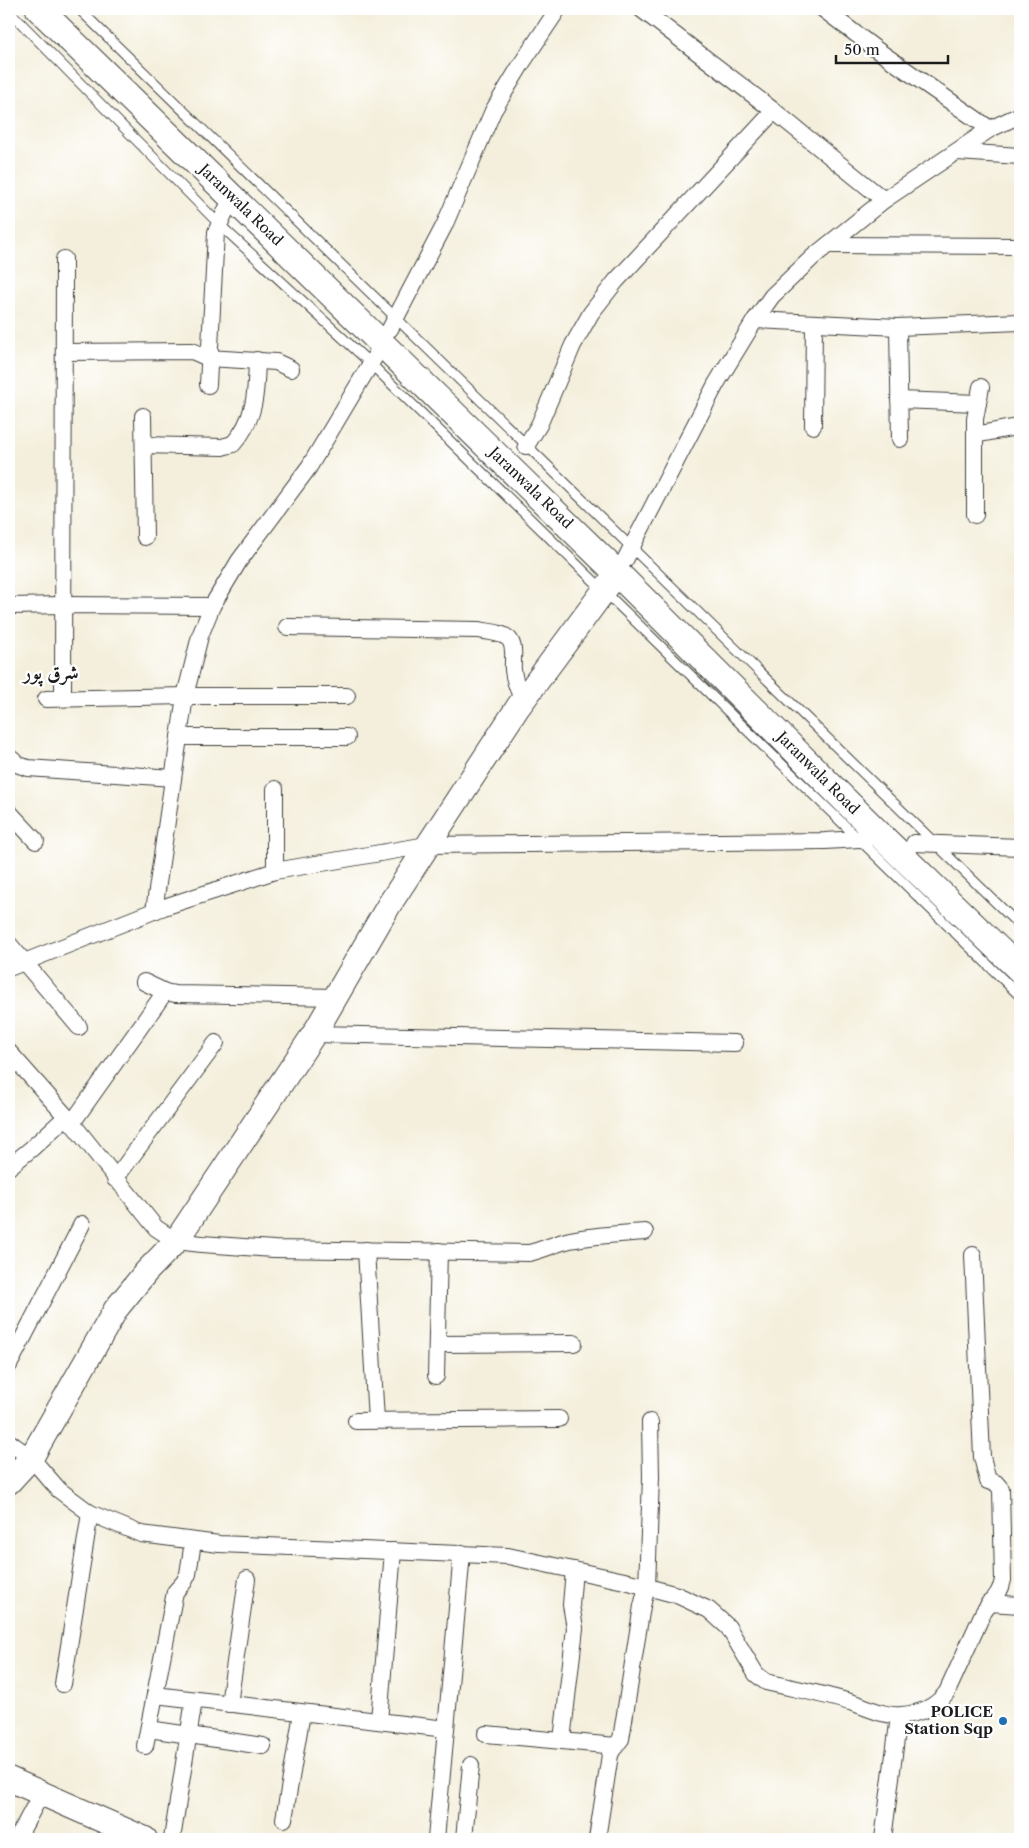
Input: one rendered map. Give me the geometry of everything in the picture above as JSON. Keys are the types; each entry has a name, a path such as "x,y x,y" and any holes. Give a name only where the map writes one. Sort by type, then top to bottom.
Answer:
{"main road":[{"name":"Jaranwala Road","path":"40,9 232,197 385,338"},
{"name":"Jaranwala Road","path":"62,9 385,338 620,568 925,843 1020,946"},
{"name":"Jaranwala Road","path":"620,568 870,837 1020,970"}],"street":[{"path":"154,912 185,696 200,636 212,606 239,562 309,467 385,338 444,226 493,111 558,9"},
{"path":"641,9 774,111 884,200"},
{"path":"823,9 877,50 990,129"},
{"path":"526,446 539,425 573,345 591,313 616,281 774,111"},
{"path":"9,1482 31,1458 116,1309 146,1272 176,1241 314,1034 389,905 523,700 620,568 716,384 772,296 814,256 884,200 990,129 1020,115"},
{"path":"956,152 1020,156"},
{"path":"208,385 216,232 232,197"},
{"path":"828,245 1020,246"},
{"path":"63,698 64,259"},
{"path":"755,320 898,327 1020,322"},
{"path":"813,426 814,323"},
{"path":"898,327 900,439"},
{"path":"64,352 192,351 208,358 276,362 291,369"},
{"path":"144,445 222,447 233,444 254,408 257,360"},
{"path":"899,400 980,395 975,435 975,515"},
{"path":"143,416 145,537"},
{"path":"975,435 1020,428"},
{"path":"9,606 212,606"},
{"path":"287,627 479,630 500,634 509,639 512,646 515,685 523,700"},
{"path":"46,699 185,696 347,696"},
{"path":"178,737 348,737"},
{"path":"9,757 19,765 28,768 172,778"},
{"path":"275,789 275,871"},
{"path":"9,812 36,841"},
{"path":"9,968 154,912 275,871 427,845 826,841 870,837"},
{"path":"925,843 1020,848"},
{"path":"9,944 79,1027"},
{"path":"144,982 166,992 336,997"},
{"path":"9,1167 69,1120 166,992"},
{"path":"314,1034 736,1043"},
{"path":"115,1179 216,1043"},
{"path":"9,1052 69,1120 156,1228 176,1241 274,1249 529,1253 572,1239 646,1232"},
{"path":"9,1365 82,1224"},
{"path":"366,1250 376,1420"},
{"path":"436,1376 439,1251"},
{"path":"9,1442 31,1458 59,1490 90,1513 141,1534 193,1542 508,1556 677,1595 709,1610 728,1627 756,1674 766,1682 852,1702 876,1711 899,1716 923,1711 941,1700 947,1692 971,1637 989,1603 1001,1590 1003,1580 1001,1489 996,1483 988,1481 982,1456 973,1255"},
{"path":"437,1344 574,1343"},
{"path":"356,1421 559,1419"},
{"path":"597,1839 610,1755 621,1739 646,1587 651,1477 650,1422"},
{"path":"63,1684 90,1513"},
{"path":"146,1746 174,1592 184,1582 188,1574 193,1542"},
{"path":"378,1721 393,1551"},
{"path":"436,1839 462,1553"},
{"path":"562,1740 575,1628 571,1605 574,1570"},
{"path":"229,1704 247,1579"},
{"path":"989,1603 1020,1605"},
{"path":"155,1695 446,1728"},
{"path":"172,1839 194,1700"},
{"path":"284,1819 302,1713"},
{"path":"883,1839 899,1716"},
{"path":"149,1729 263,1746"},
{"path":"486,1734 616,1746"},
{"path":"464,1839 471,1765"},
{"path":"9,1779 145,1839"},
{"path":"17,1839 41,1794"}],"lane":[{"path":"79,9 385,338 620,568"},
{"path":"9,11 219,224 385,338 526,446 620,568"},
{"path":"870,837 1020,996"},
{"path":"925,843 1020,926"}],"place":[{"name":"POLICE Station Sqp","path":"1003,1721"}],"district":[{"name":"شرق پور","path":"51,672"}]}
